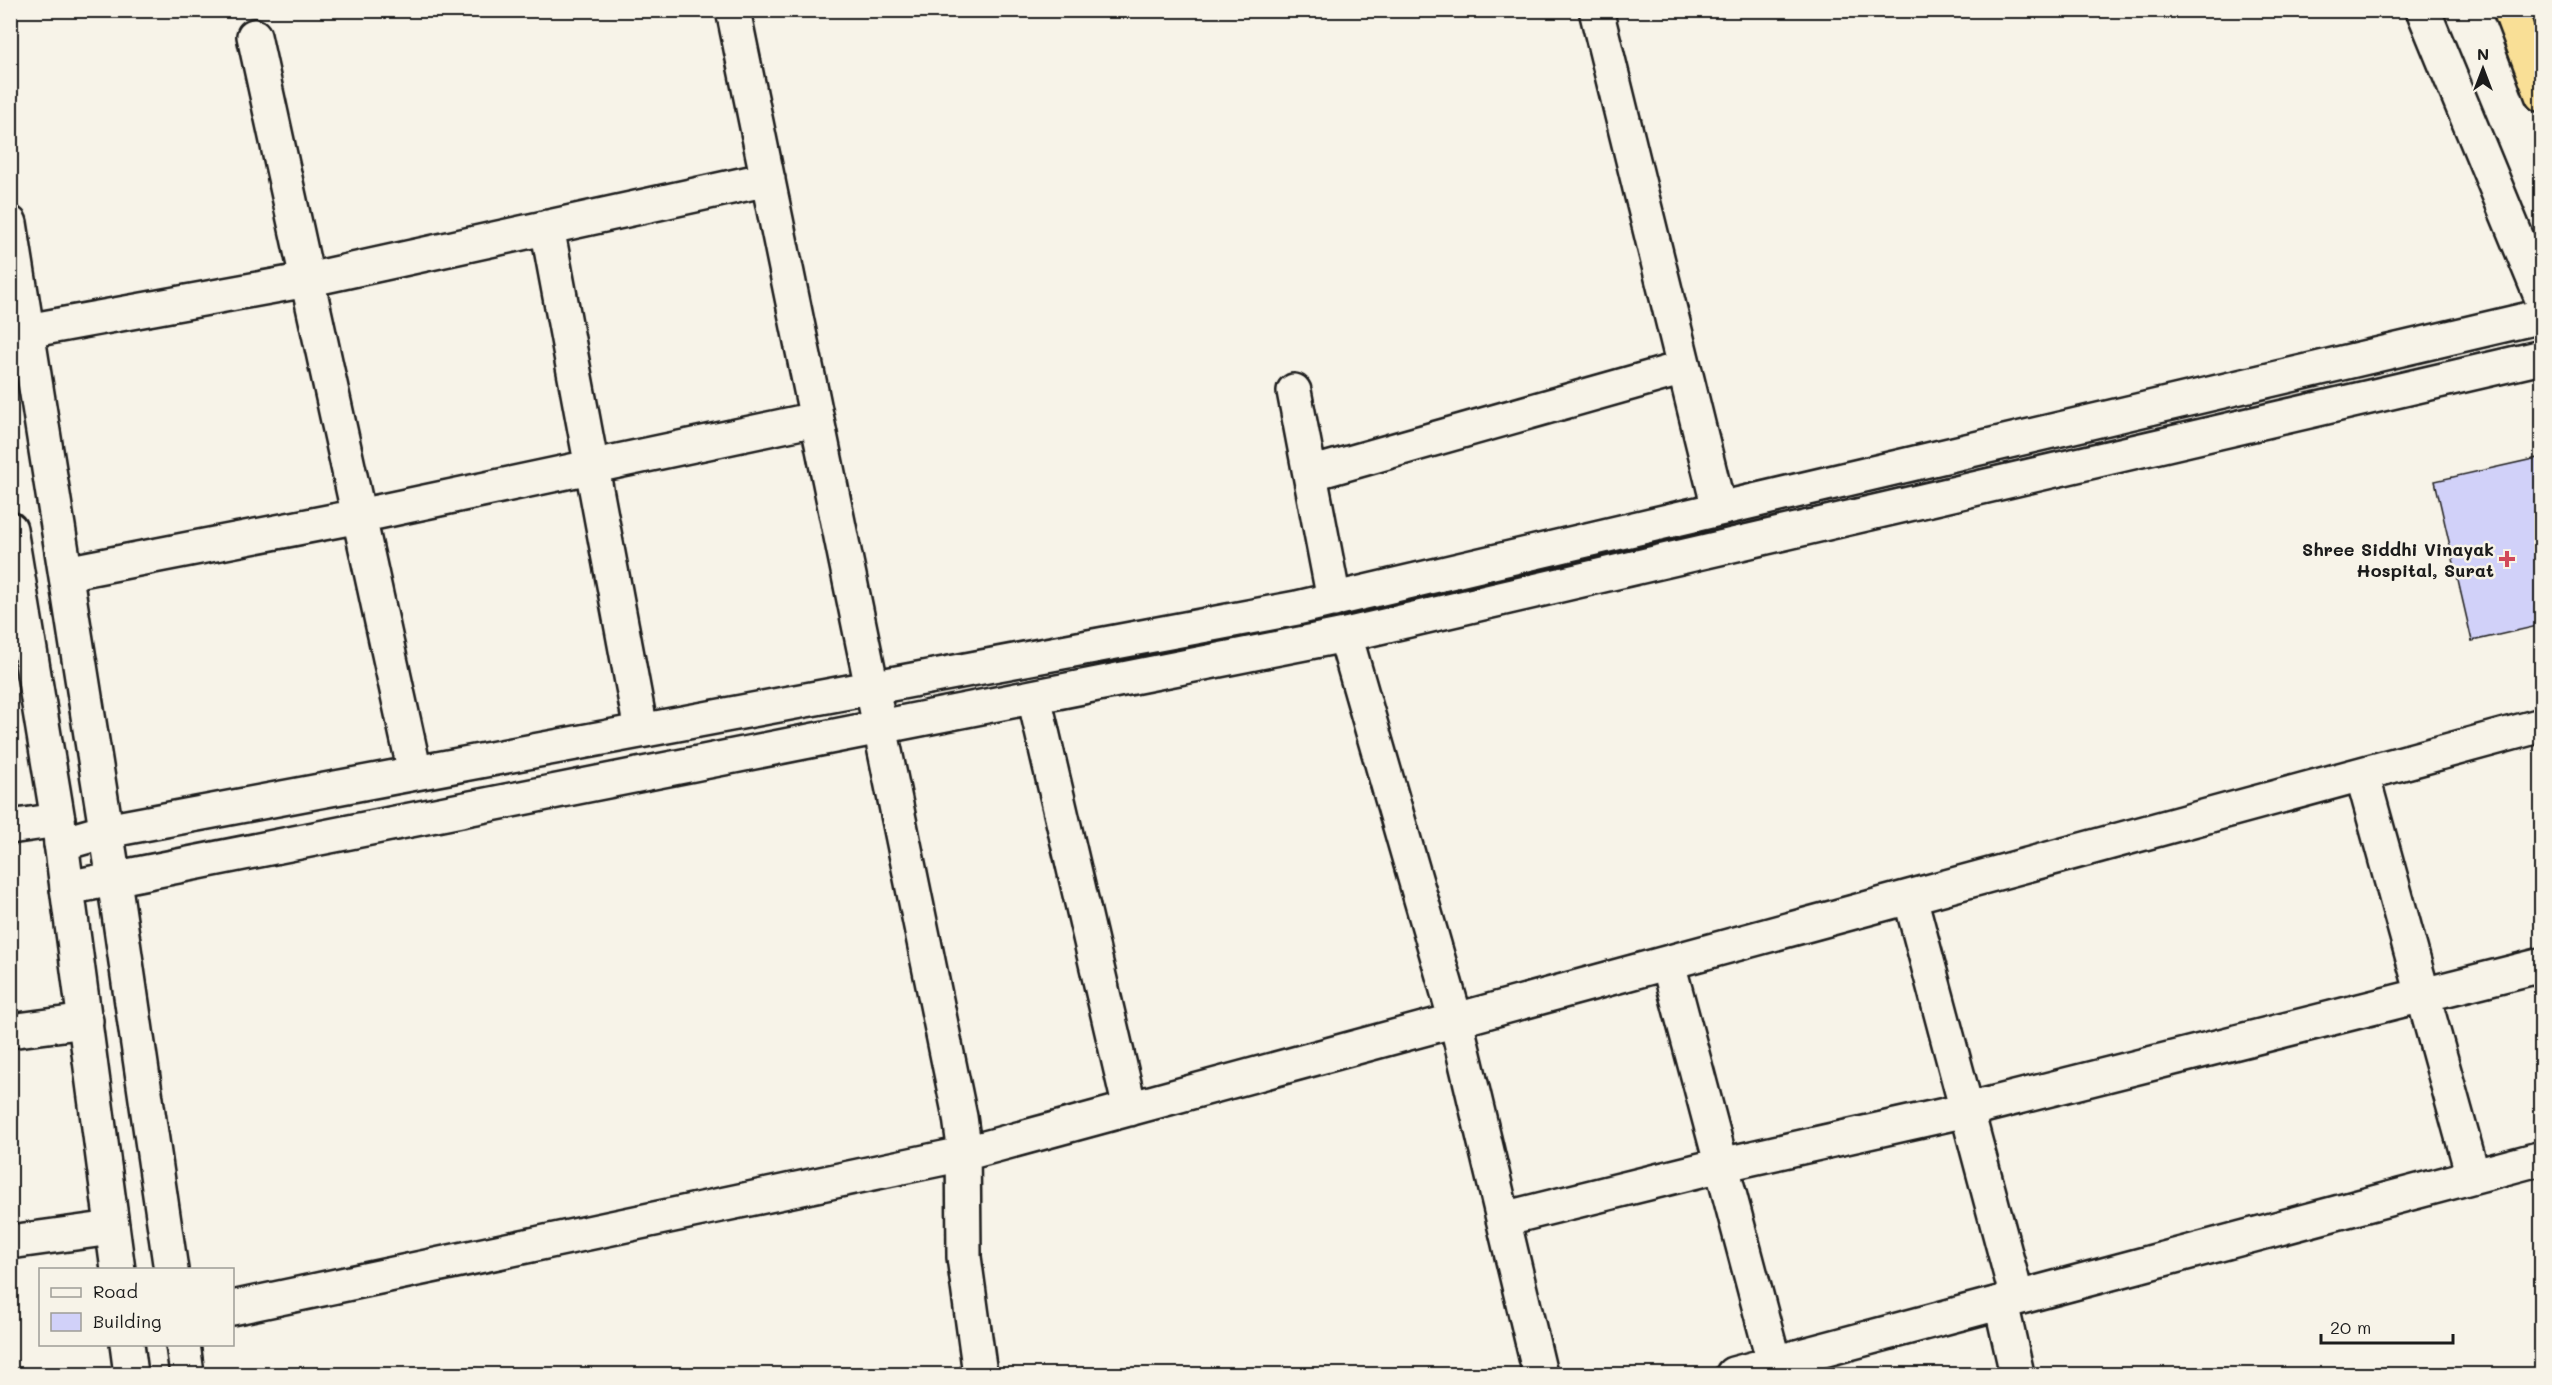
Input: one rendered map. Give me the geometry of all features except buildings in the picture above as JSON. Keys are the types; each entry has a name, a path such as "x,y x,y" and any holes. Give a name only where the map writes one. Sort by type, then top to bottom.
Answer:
{"highway":[{"path":"2510,10 2541,95"}],"street":[{"path":"734,10 960,1117 963,1154 964,1257 980,1374"},
{"path":"2423,10 2541,299"},
{"path":"1597,14 1719,509"},
{"path":"254,36 415,773"},
{"path":"27,331 307,280 768,179"},
{"path":"10,224 114,880 171,1268"},
{"path":"547,227 641,730"},
{"path":"10,827 60,832 106,831 1334,600 2541,316"},
{"path":"67,888 1345,635 2541,357"},
{"path":"1310,474 1684,368"},
{"path":"1294,391 1334,600"},
{"path":"66,573 359,516 816,419"},
{"path":"10,529 17,611 60,832 118,1268"},
{"path":"1345,635 1456,1021 1540,1374"},
{"path":"1034,697 1130,1109"},
{"path":"234,1308 963,1154 2541,725"},
{"path":"2362,774 2473,1176"},
{"path":"1910,897 1967,1110 2009,1301 2017,1374"},
{"path":"1668,963 1776,1369"},
{"path":"1503,1219 1721,1165 1967,1110 2541,965"},
{"path":"10,1031 86,1021"},
{"path":"1733,1374 1776,1369 2009,1301 2541,1158"},
{"path":"10,1242 112,1228"},
{"path":"127,1346 131,1374"},
{"path":"183,1346 187,1374"}],"place":[{"name":"Shree Siddhi Vinayak Hospital, Surat","path":"2507,559"}]}
